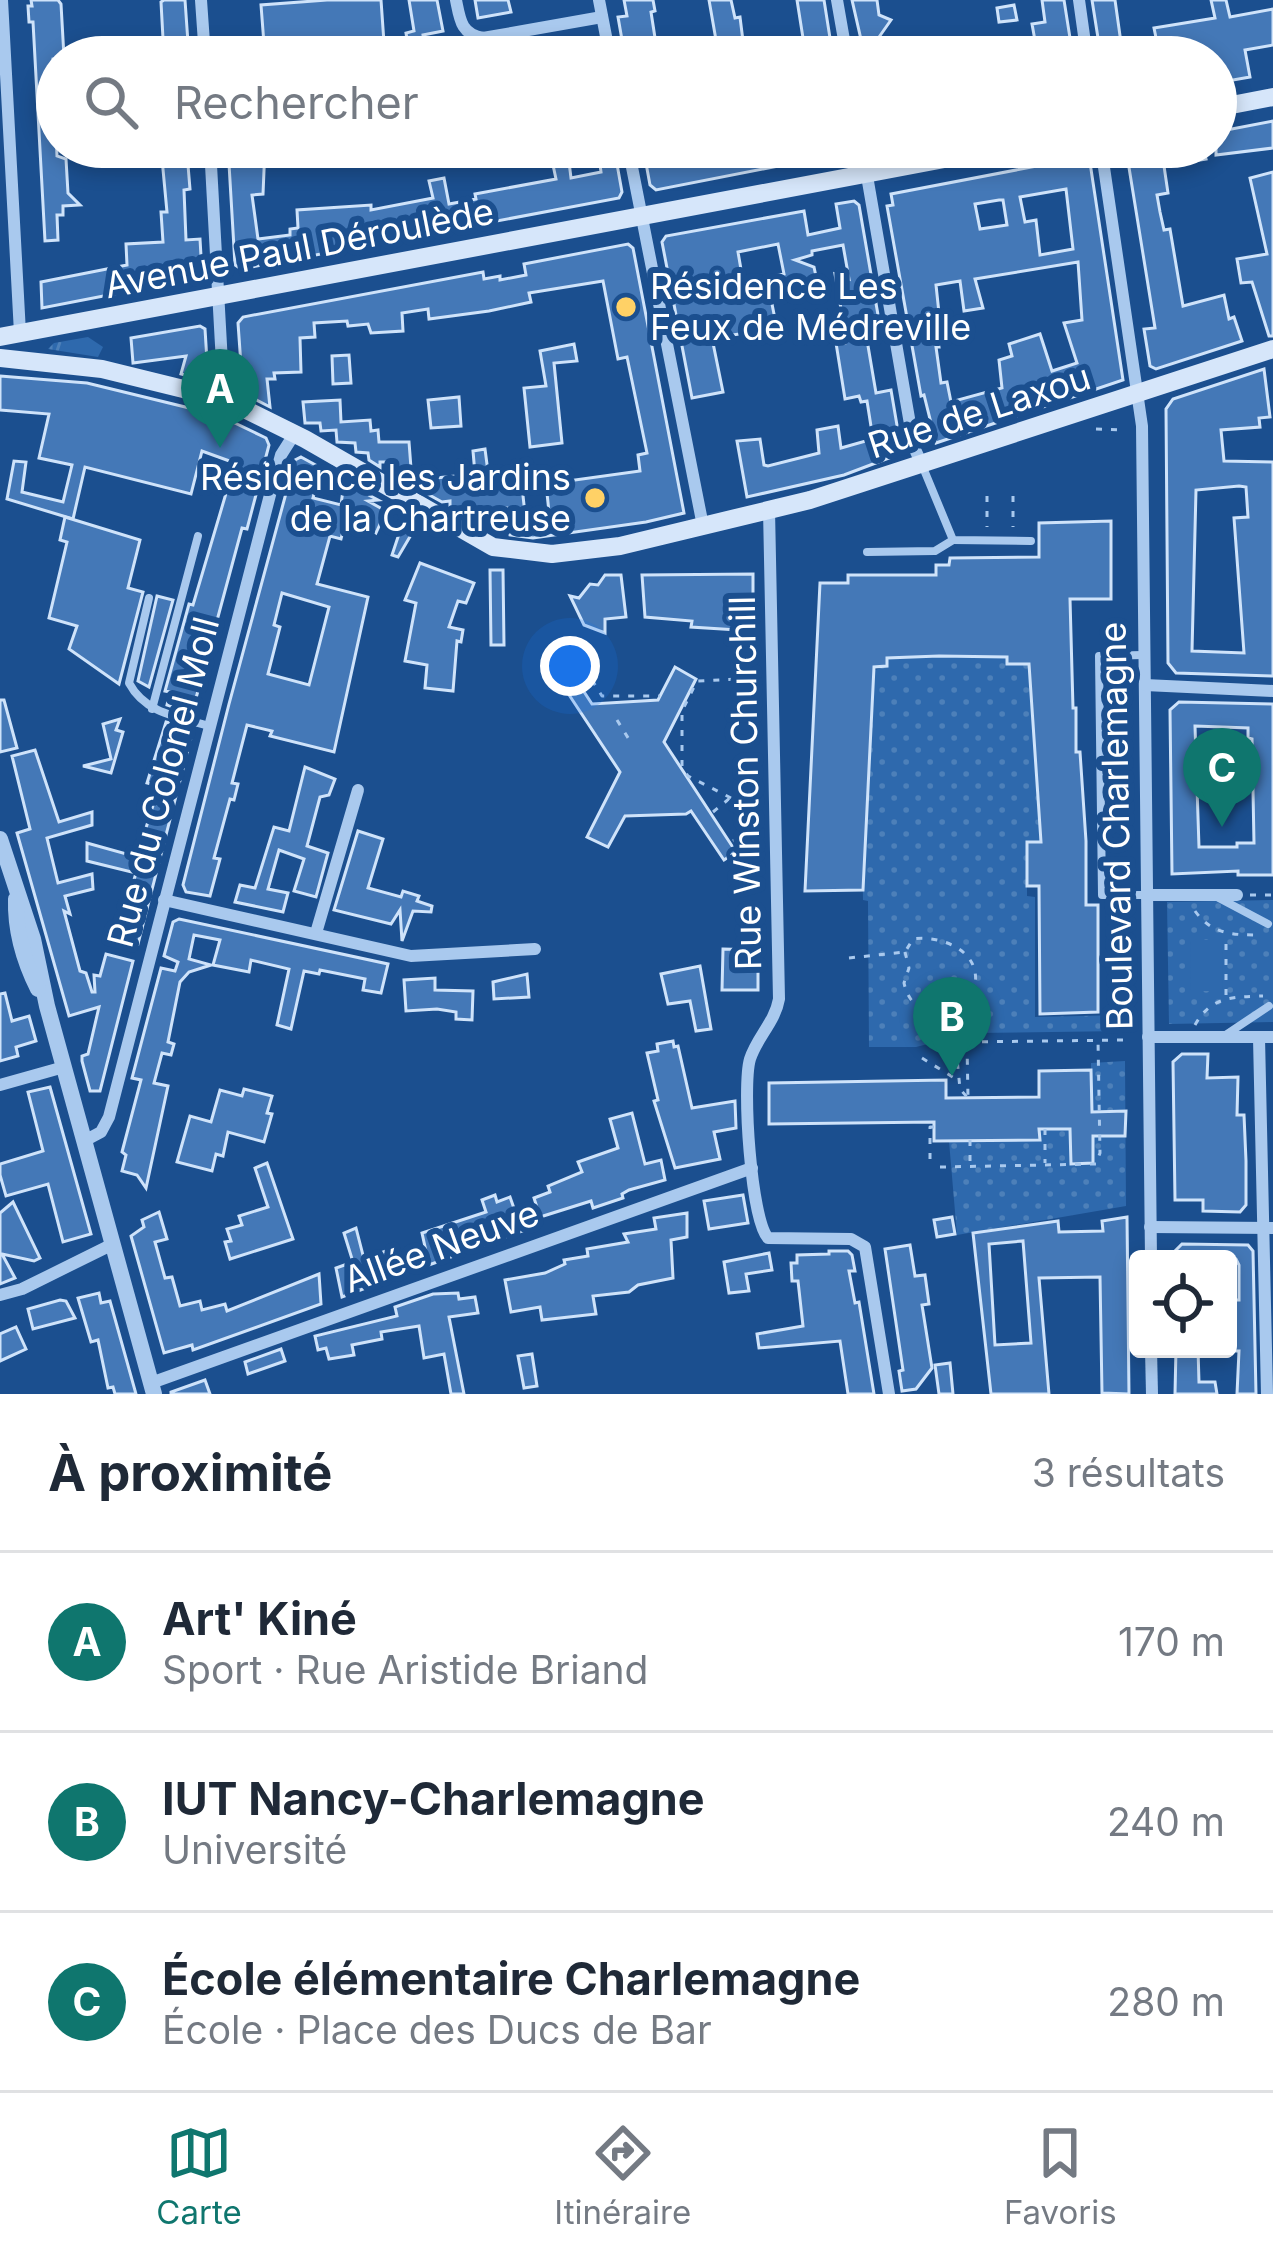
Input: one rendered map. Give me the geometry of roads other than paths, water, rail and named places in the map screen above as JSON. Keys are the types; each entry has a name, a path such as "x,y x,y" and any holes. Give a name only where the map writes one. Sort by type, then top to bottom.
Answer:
{"main road":[{"path":"1237,104 1273,97"},
{"name":"Avenue Paul Déroulède","path":"10,335 899,168"},
{"path":"10,335 40,362"},
{"name":"Rue de Laxou","path":"40,362 102,369 224,399 501,550 552,554 620,546 769,510 922,465 1273,349"},
{"path":"0,358 40,362"}],"street":[{"path":"2,0 10,335"},
{"path":"201,0 204,36"},
{"path":"456,0 466,33 476,36"},
{"path":"598,0 606,36"},
{"path":"837,0 843,36"},
{"path":"1078,0 1084,36"},
{"path":"494,36 602,17"},
{"path":"212,168 224,399"},
{"path":"632,168 703,526"},
{"path":"866,168 914,447 922,465"},
{"name":"Boulevard Charlemagne","path":"1104,168 1140,393 1151,1250"},
{"name":"Rue du Colonel Moll","path":"86,1140 101,1132 109,1118 281,455 295,434"},
{"name":"Rue Winston Churchill","path":"769,510 779,999 775,1017 754,1048 747,1079 758,1223 768,1238 851,1239 865,1247 889,1394"},
{"path":"1145,686 1273,691"},
{"path":"316,933 358,790"},
{"path":"0,839 27,967 47,1006 153,1388"},
{"path":"1146,896 1237,895"},
{"path":"164,900 411,956 535,949"},
{"path":"1148,1037 1266,1038 1267,1394"},
{"path":"0,1085 64,1067"},
{"name":"Allée Neuve","path":"153,1388 752,1168"},
{"path":"1150,1227 1268,1228"},
{"path":"0,1295 113,1244"},
{"path":"1151,1358 1152,1394"}],"lane":[{"path":"922,465 953,540"},
{"path":"152,709 198,536"},
{"path":"867,552 935,551 953,540 1031,541"},
{"path":"149,598 128,682 138,700 152,709 209,726"},
{"path":"1144,655 1099,656 1102,895 1146,896"},
{"path":"1213,895 1268,924"},
{"path":"1220,1037 1269,1006"}],"place":[{"name":"Résidence Les Feux de Médreville","path":"626,307"},
{"name":"Art' Kiné","path":"220,448"},
{"name":"Résidence les Jardins de la Chartreuse","path":"595,498"},
{"name":"École élémentaire Charlemagne","path":"1222,827"},
{"name":"IUT Nancy-Charlemagne","path":"952,1076"}]}
